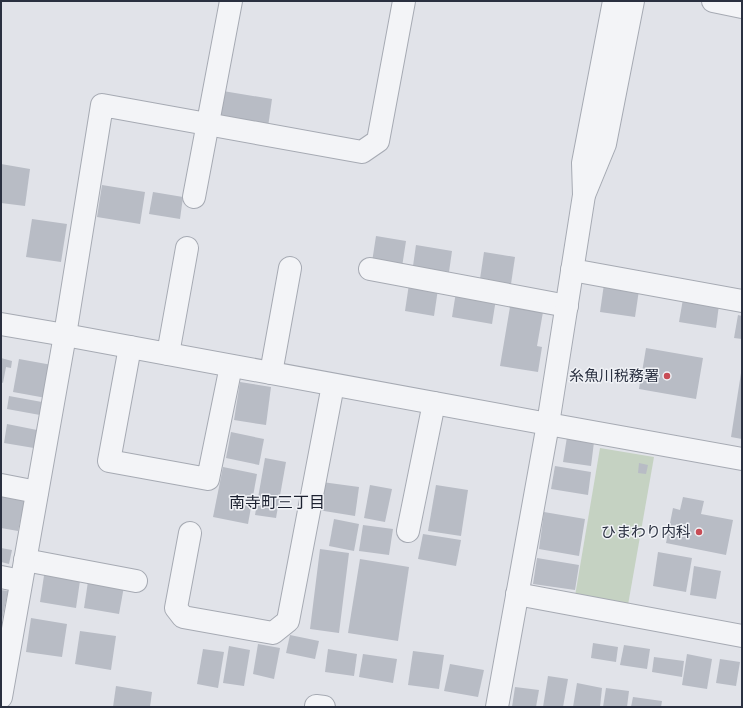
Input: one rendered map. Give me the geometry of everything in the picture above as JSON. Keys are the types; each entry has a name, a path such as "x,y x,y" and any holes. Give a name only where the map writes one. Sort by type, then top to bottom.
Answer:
{"street":[{"path":"194,196 231,1"},
{"path":"1,697 16,573 38,492 102,105 362,152 378,141 404,1"},
{"path":"497,707 548,424 584,195 584,163 614,1"},
{"path":"584,195 605,144 634,1"},
{"path":"713,1 742,7"},
{"path":"168,354 187,248"},
{"path":"272,373 290,268"},
{"path":"370,269 567,306"},
{"path":"572,270 742,301"},
{"path":"1,324 742,459"},
{"path":"130,347 109,461 208,479 231,366"},
{"path":"190,533 176,608 183,617 272,633 288,621 333,385"},
{"path":"408,531 434,403"},
{"path":"1,485 38,492"},
{"path":"16,573 136,581"},
{"path":"517,594 742,636"}],"green space":[{"path":"600,448 654,457 628,605 575,596"}],"building":[{"path":"223,91 272,99 268,127 219,119"},
{"path":"1,164 30,169 25,206 1,203"},
{"path":"102,185 145,192 140,224 97,217"},
{"path":"153,192 183,197 180,219 149,214"},
{"path":"32,219 67,224 61,262 26,257"},
{"path":"376,236 406,241 402,267 372,262"},
{"path":"416,245 452,251 449,272 413,266"},
{"path":"484,252 515,257 511,284 480,279"},
{"path":"409,284 438,289 434,316 405,311"},
{"path":"604,284 639,290 635,317 600,312"},
{"path":"456,292 496,299 492,324 452,317"},
{"path":"683,299 719,305 716,328 679,322"},
{"path":"510,307 543,312 537,346 542,347 538,372 500,366"},
{"path":"738,315 742,316 742,339 734,338"},
{"name":"糸魚川税務署","path":"646,348 703,358 696,399 639,389 640,382 633,381 635,370 642,372"},
{"path":"1,358 12,361 11,368 6,367 3,383 1,382"},
{"path":"19,359 52,365 46,398 13,392"},
{"path":"742,373 742,439 731,437"},
{"path":"240,382 271,387 266,425 234,420"},
{"path":"9,396 42,402 40,415 7,409"},
{"path":"7,424 37,430 34,448 4,443"},
{"path":"231,432 264,439 259,465 226,458"},
{"path":"567,437 594,442 591,466 563,462"},
{"path":"265,458 286,462 276,518 255,515"},
{"path":"639,463 648,465 646,474 638,473"},
{"path":"555,466 591,472 588,495 551,489"},
{"path":"223,467 257,474 248,524 213,517"},
{"path":"322,482 359,487 355,516 318,510"},
{"path":"370,485 392,489 385,522 364,518"},
{"path":"436,485 468,490 461,536 428,531"},
{"path":"1,495 25,500 18,531 1,528"},
{"name":"ひまわり内科","path":"683,497 704,501 701,514 733,520 726,555 666,543 673,508 680,510"},
{"path":"544,512 585,519 579,556 539,549"},
{"path":"334,519 359,524 354,551 329,546"},
{"path":"363,525 393,529 389,555 359,551"},
{"path":"423,534 461,540 456,566 418,559"},
{"path":"1,548 12,550 9,564 1,562"},
{"path":"320,549 349,553 339,633 310,629"},
{"path":"658,552 692,558 686,592 653,586"},
{"path":"537,558 579,565 575,590 533,584"},
{"path":"360,559 409,567 398,641 348,633"},
{"path":"694,566 721,571 716,599 690,595"},
{"path":"45,569 81,574 76,608 40,602"},
{"path":"89,575 125,581 119,614 84,608"},
{"path":"1,590 8,591 2,620 1,620"},
{"path":"31,618 67,624 62,657 26,652"},
{"path":"80,631 116,636 111,670 75,664"},
{"path":"290,635 319,641 315,659 286,653"},
{"path":"593,643 618,647 616,662 591,658"},
{"path":"258,644 280,648 274,679 253,674"},
{"path":"624,645 650,649 647,669 620,665"},
{"path":"229,646 250,650 244,686 223,683"},
{"path":"203,649 224,652 218,688 197,684"},
{"path":"328,649 357,654 354,676 325,672"},
{"path":"413,651 444,655 439,689 408,685"},
{"path":"363,654 397,659 393,683 359,677"},
{"path":"687,654 712,659 707,689 682,685"},
{"path":"654,657 684,661 682,677 652,672"},
{"path":"720,659 740,662 736,686 716,683"},
{"path":"450,664 484,670 478,697 444,691"},
{"path":"548,676 568,679 563,707 543,707"},
{"path":"577,683 602,688 600,707 573,707"},
{"path":"116,686 152,692 150,707 113,707"},
{"path":"515,687 539,690 536,707 512,707"},
{"path":"606,688 629,691 627,707 603,707"},
{"path":"633,697 662,701 661,707 631,707"}],"place":[{"name":"糸魚川税務署","path":"667,376"},
{"name":"ひまわり内科","path":"699,532"}],"district":[{"name":"南寺町三丁目","path":"277,502"}]}
